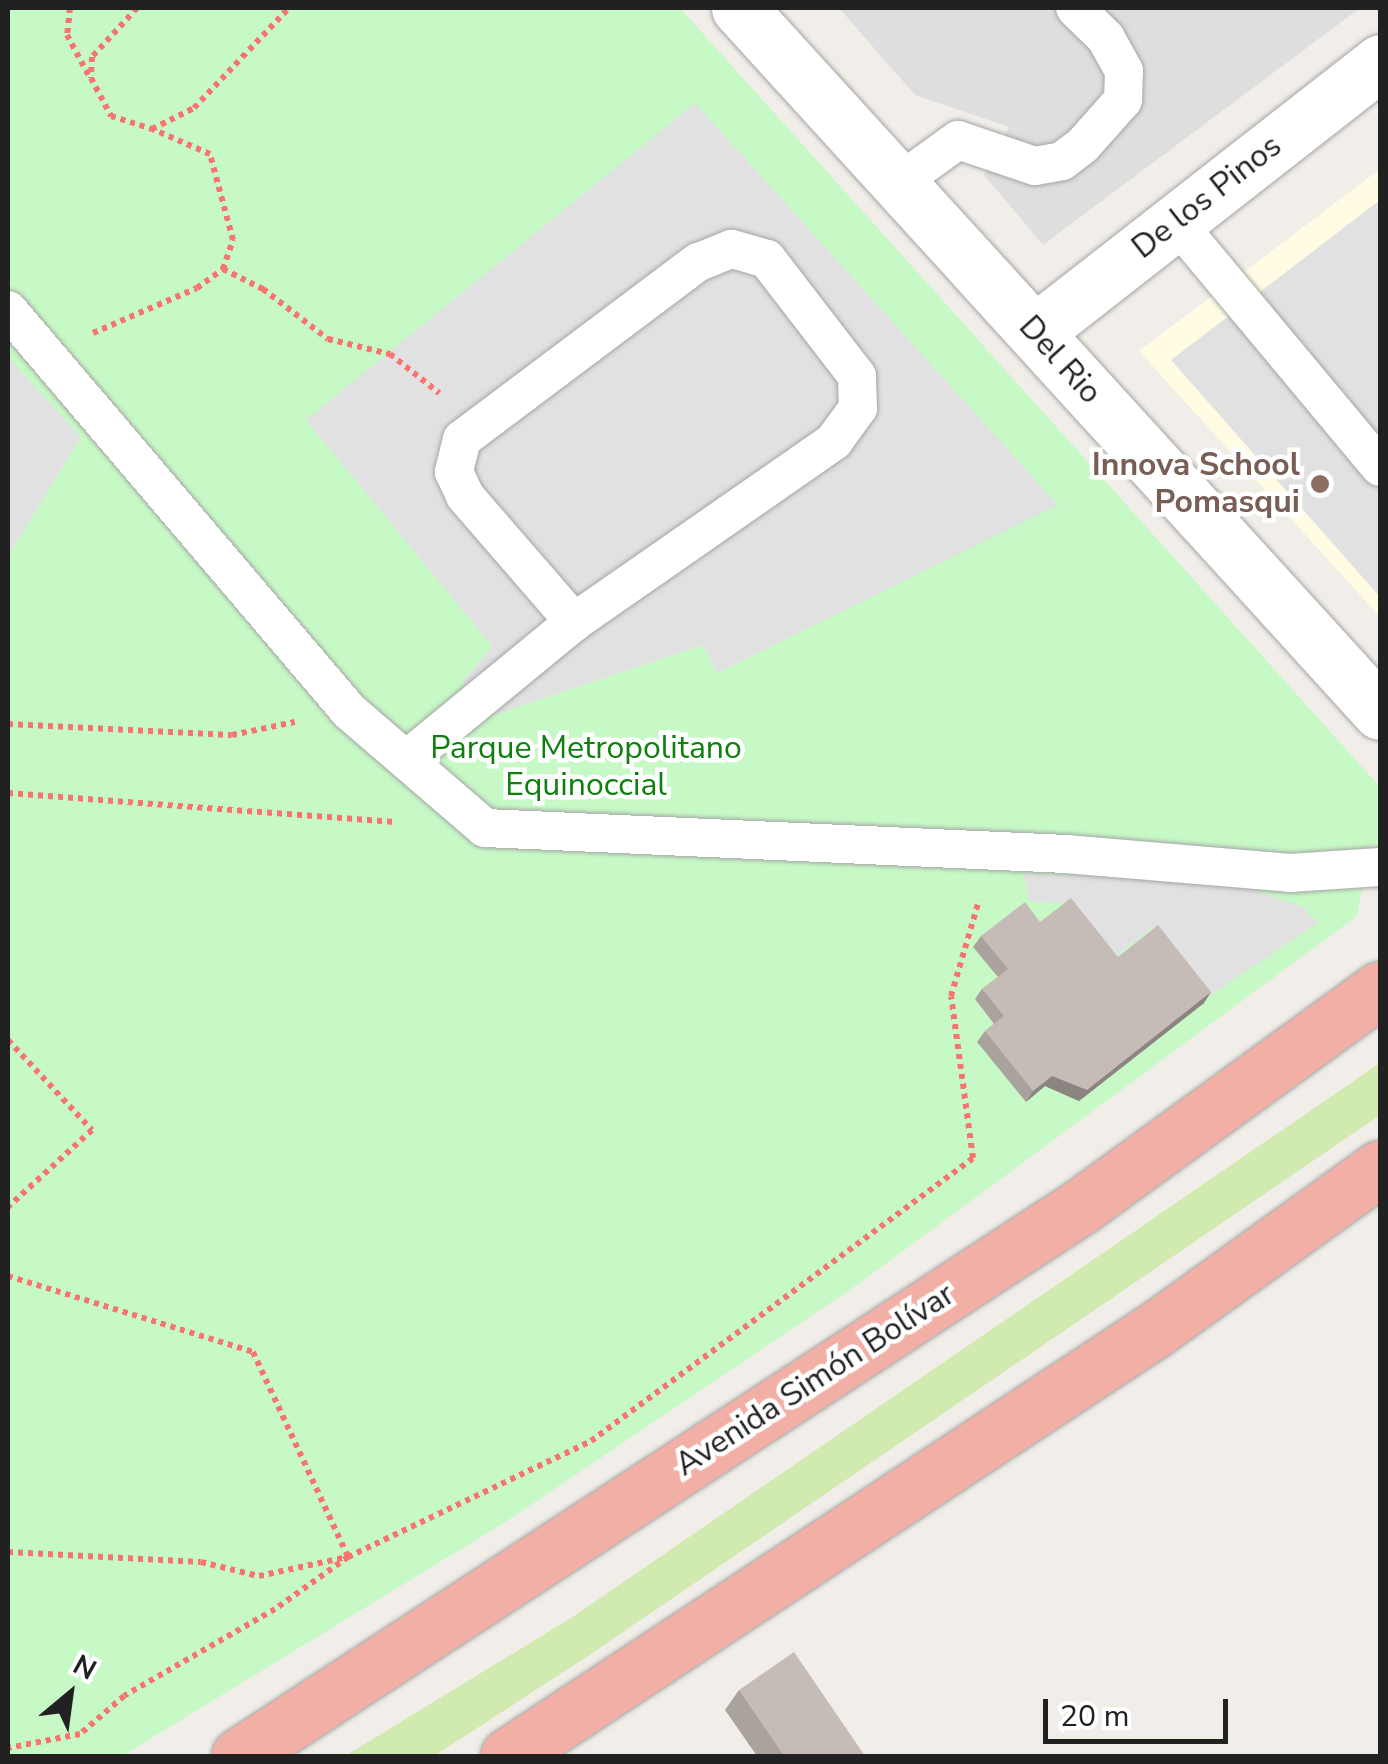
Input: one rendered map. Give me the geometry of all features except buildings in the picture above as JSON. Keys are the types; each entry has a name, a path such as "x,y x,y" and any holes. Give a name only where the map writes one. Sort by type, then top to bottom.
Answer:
{"highway":[{"name":"Avenida Simón Bolívar","path":"239,1756 1080,1207 1380,988"},
{"path":"508,1756 1156,1329 1380,1168"}],"street":[{"name":"Del Rio","path":"740,8 1380,712"},
{"name":"De los Pinos","path":"1034,332 1380,62"}],"lane":[{"path":"897,184 958,140 1035,166 1062,161 1083,145 1123,100 1124,70 1106,38 1075,8"},
{"path":"1176,221 1380,467"},
{"path":"406,760 574,622 834,441 858,408 857,376 768,260 731,248 698,262 462,439 454,472 465,496 574,622"},
{"path":"8,310 349,711 485,828 993,851 1290,873 1380,866"}],"path":[{"path":"50,360 223,269 233,240 210,154 111,116 68,35 70,8"},
{"path":"91,78 92,56 138,8"},
{"path":"152,129 194,108 289,8"},
{"path":"223,269 263,289 328,339 390,354 440,394 462,439"},
{"path":"8,724 232,735 349,711"},
{"path":"8,794 485,828"},
{"path":"8,1748 80,1734 124,1696 275,1609 348,1557 591,1442 973,1158 951,996 993,851"},
{"path":"8,1040 92,1130 8,1207"},
{"path":"8,1276 253,1352 348,1557"},
{"path":"8,1552 201,1562 259,1576 348,1557"}],"shaded area":[{"path":"839,8 1360,8 1043,245 984,175 1009,127 915,95"},
{"path":"695,103 1058,505 717,673 703,645 484,718 463,681 492,646 306,420"},
{"name":"Innova School Pomasqui","path":"1380,169 1380,617 1139,351"},
{"name":"Innova School Pomasqui","path":"1380,200 1380,597 1171,360"},
{"path":"8,357 81,437 8,556"},
{"path":"1024,873 1231,882 1303,907 1318,923 1208,997 1152,928 1112,959 1065,904 1029,901"}],"green space":[{"name":"Parque Metropolitano Equinoccial","path":"8,8 680,8 1380,787 1380,844 1370,846 1357,916 857,1285 507,1521 122,1756 8,1756"},
{"path":"1380,1063 1380,1115 588,1656 434,1756 345,1756 571,1618"}],"place":[{"name":"Innova School Pomasqui","path":"1320,484"}]}
